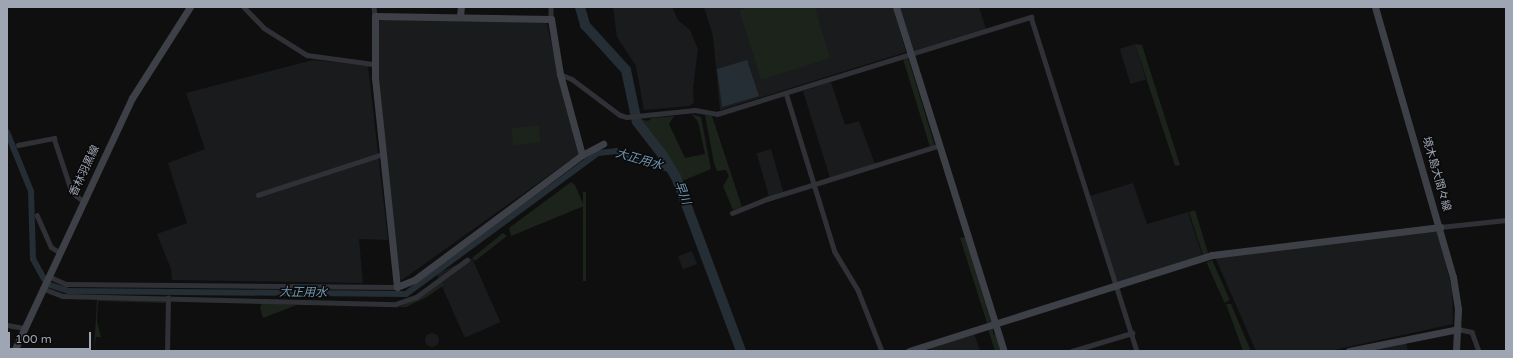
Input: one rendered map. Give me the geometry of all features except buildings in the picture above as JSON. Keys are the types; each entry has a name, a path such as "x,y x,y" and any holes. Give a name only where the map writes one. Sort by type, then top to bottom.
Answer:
{"street":[{"name":"香林羽黒線","path":"14,351 42,287 135,94 190,7"},
{"path":"244,7 264,28 307,56 374,64"},
{"path":"374,7 374,64 397,287"},
{"path":"460,16 461,7"},
{"path":"551,7 551,19 560,74 582,155"},
{"path":"896,7 1004,351"},
{"name":"境木島大間々線","path":"1375,7 1454,277 1458,329 1456,351"},
{"path":"375,16 460,16 551,19"},
{"path":"560,74 572,79 620,115 627,117 641,114 695,110 718,114 1031,17 1137,351"},
{"path":"786,93 835,252 858,290 882,351"},
{"path":"18,145 54,138 72,192 83,201"},
{"path":"47,277 66,284 397,287 414,280 582,155 603,144"},
{"path":"732,213 940,145"},
{"path":"258,195 383,154"},
{"path":"37,215 51,247 59,252"},
{"path":"909,351 1212,255 1506,220"},
{"path":"42,287 63,296 396,304 416,297 467,260"},
{"path":"167,351 168,298"},
{"path":"7,325 24,328"},
{"path":"1349,351 1458,329 1472,332 1479,351"},
{"path":"1072,351 1132,333"}],"shaded area":[{"path":"613,7 672,7 678,20 690,30 698,49 693,89 694,102 690,106 644,110 636,66 617,37"},
{"path":"704,7 893,7 906,52 720,110 713,36"},
{"path":"750,7 815,7 830,58 761,80 739,10"},
{"path":"899,7 979,7 986,29 913,51"},
{"path":"383,19 546,21 579,154 402,280 399,278 379,80 379,22"},
{"path":"1135,44 1146,79 1131,84 1120,49"},
{"path":"1135,44 1142,45 1180,165 1175,166"},
{"path":"908,58 935,145 930,146 903,59"},
{"path":"313,60 368,66 388,240 359,239 363,283 172,280 171,269 157,234 187,223 168,163 205,149 186,93"},
{"path":"747,60 759,96 722,107 717,69"},
{"path":"831,82 845,125 859,121 875,164 830,178 803,91"},
{"path":"692,114 701,117 711,169 682,181 666,151 640,119 648,121 652,118 674,116 669,124 685,158 705,154 698,122"},
{"path":"705,115 712,116 742,207 733,210 723,186 729,176 726,170 717,171 714,163"},
{"path":"539,125 541,142 513,145 511,128"},
{"path":"771,149 784,193 769,197 757,153"},
{"path":"571,182 575,185 584,206 511,236 509,228"},
{"path":"1133,183 1147,224 1188,212 1202,255 1117,283 1090,196"},
{"path":"583,192 586,192 586,281 583,281"},
{"path":"1195,210 1208,253 1203,255 1189,212"},
{"path":"1438,231 1452,290 1453,324 1329,351 1256,351 1215,257"},
{"path":"503,233 507,236 475,261 472,258"},
{"path":"965,237 991,322 987,323 960,238"},
{"path":"692,251 697,264 683,269 678,256"},
{"path":"472,258 500,322 465,338 436,274"},
{"path":"1212,260 1230,300 1224,303 1207,262"},
{"path":"441,281 444,285 427,297 406,307 399,307 417,299"},
{"path":"97,299 165,300 166,303 98,301 97,322 101,337 96,337 94,351"},
{"path":"262,303 297,305 263,318 260,308"},
{"path":"1226,304 1231,304 1251,351 1243,351"},
{"path":"993,328 993,335 995,334 1001,351 995,351 988,329"},
{"path":"432,333 437,335 439,340 437,345 432,347 427,345 425,340 427,335"},
{"path":"974,333 980,351 931,351 930,348"},
{"path":"1406,342 1408,351 1364,351"}],"waterway":[{"name":"大正用水","path":"580,7 585,25 626,70 637,122 662,154 676,177 741,351"},
{"name":"大正用水","path":"7,132 31,191 33,259 47,284 69,291 406,294 598,153 616,151 671,170"}],"water label":[{"name":"早川","path":"682,193"}]}
